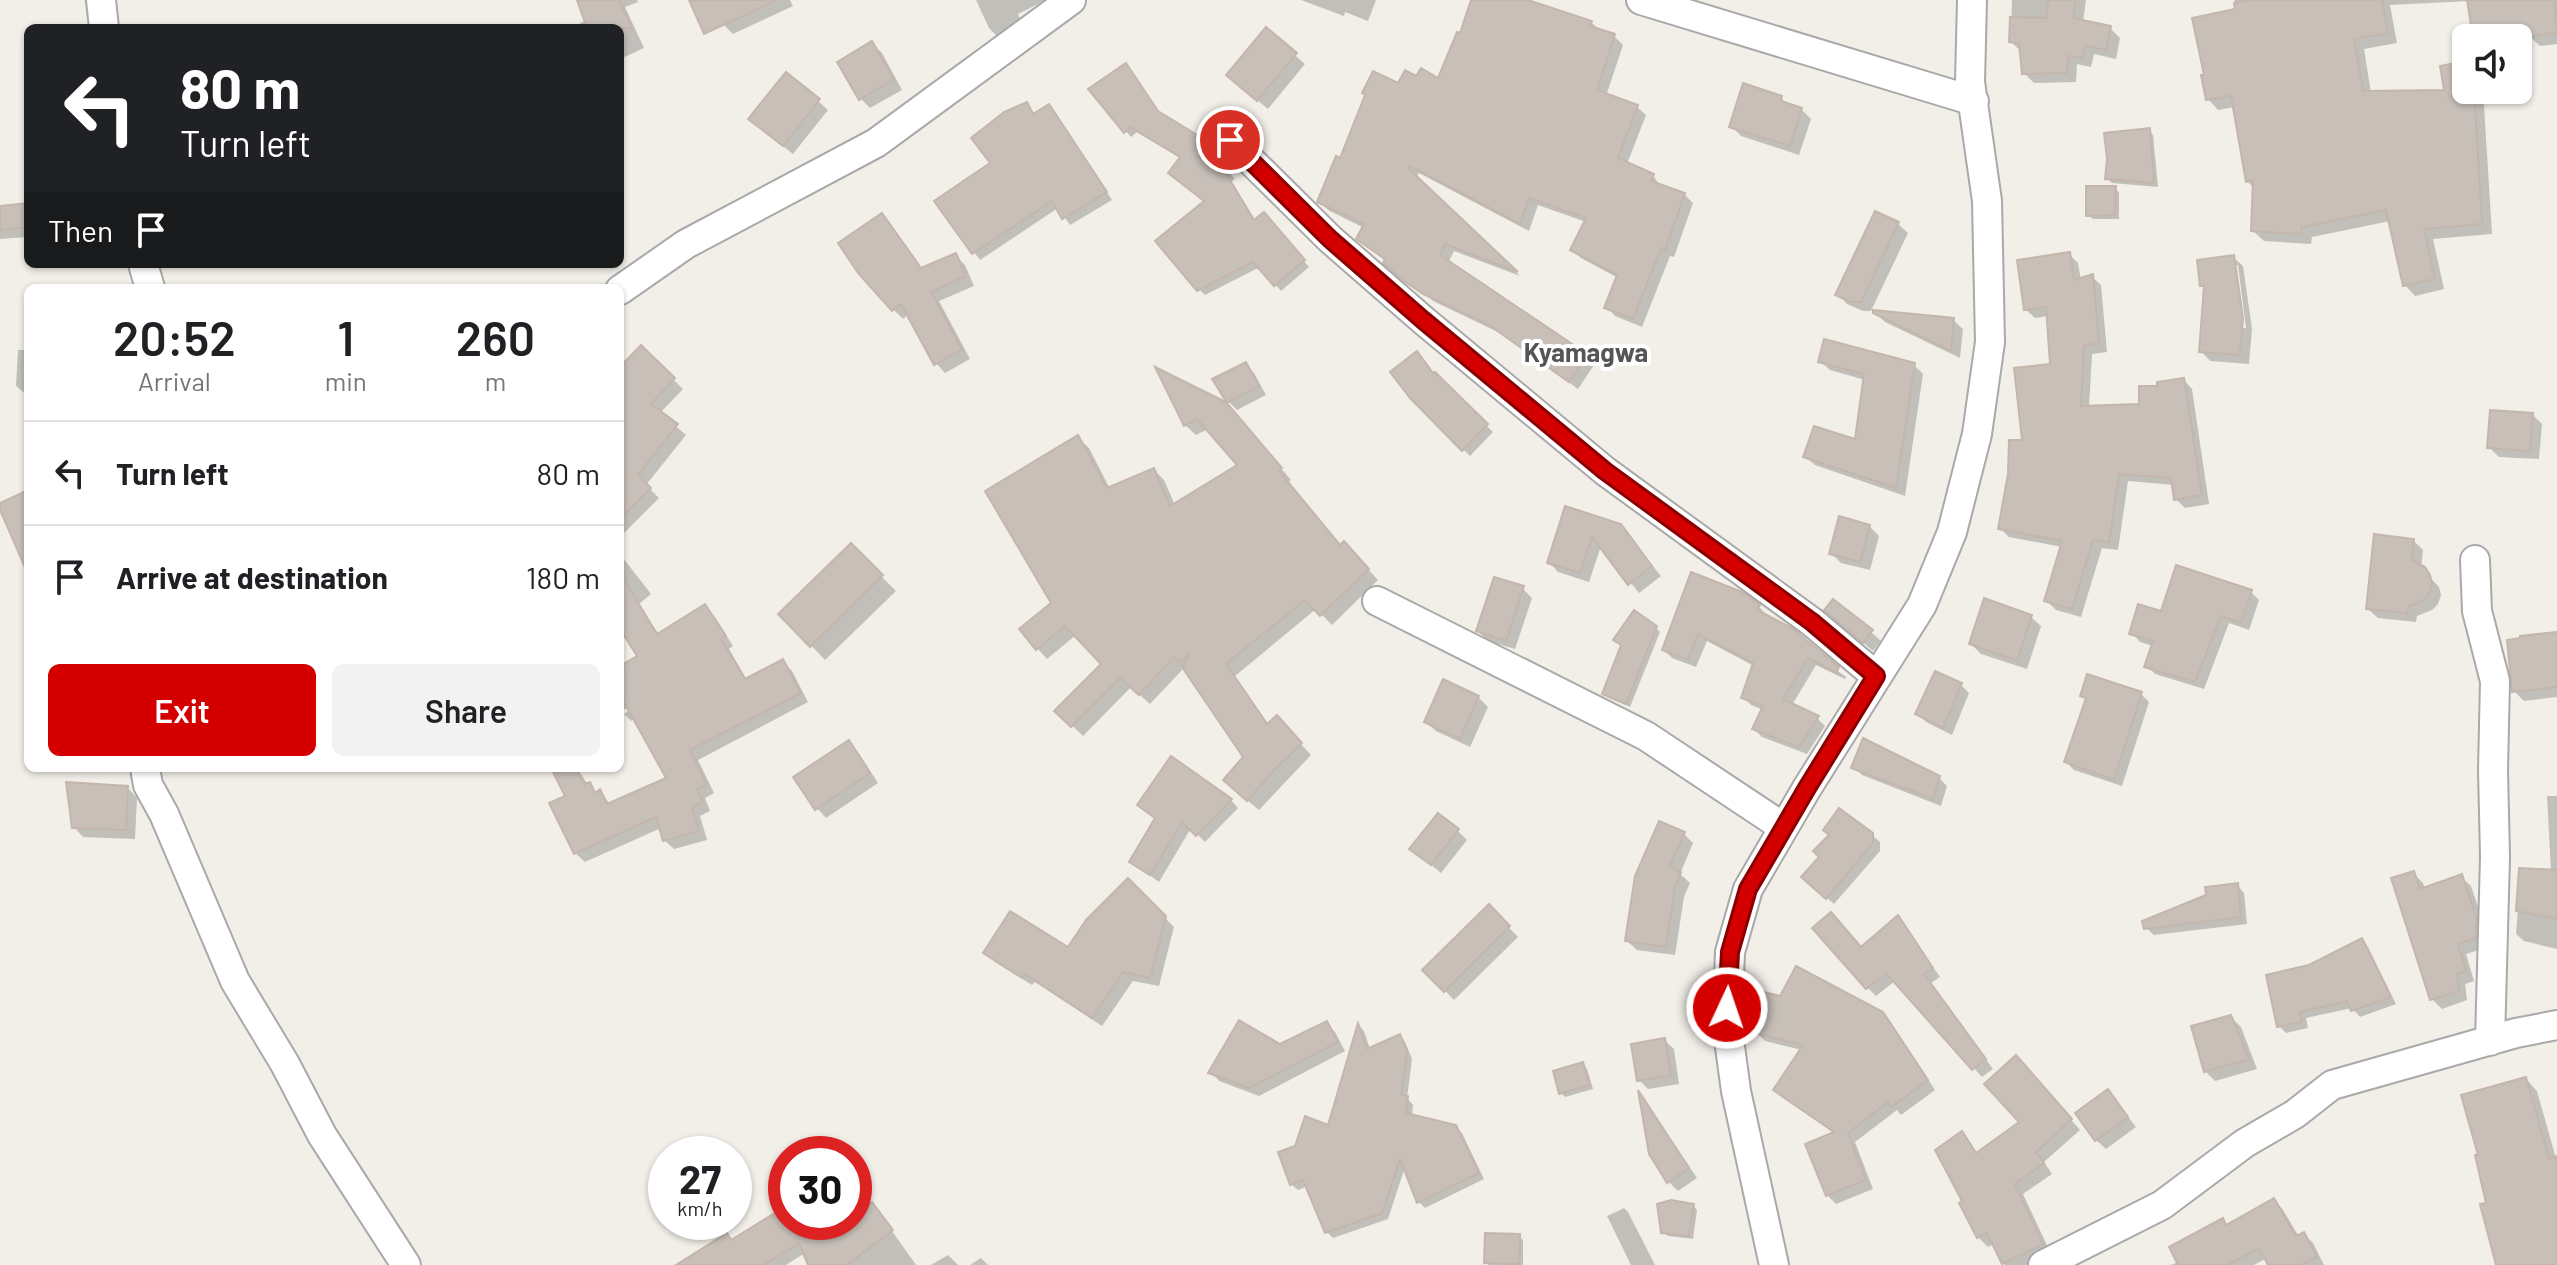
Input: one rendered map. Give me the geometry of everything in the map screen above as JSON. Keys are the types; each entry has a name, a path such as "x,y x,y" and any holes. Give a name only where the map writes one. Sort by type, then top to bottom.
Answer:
{"street":[{"path":"101,0 104,24"},
{"path":"624,287 686,244 876,143 1071,0"},
{"path":"1641,0 1974,101"},
{"path":"1774,1265 1736,1091 1727,1025 1730,952 1748,889 1783,827 1922,605 1952,532 1977,434 1990,342 1987,201 1970,82 1972,0"},
{"path":"1230,140 1330,239 1423,320 1605,471 1812,622 1876,676"},
{"path":"2475,560 2477,611 2495,681 2495,857 2490,1041"},
{"path":"1377,601 1646,736 1783,827"},
{"path":"146,772 148,785 164,814 235,981 285,1064 322,1135 406,1265"},
{"path":"2043,1265 2162,1205 2245,1143 2295,1114 2332,1085 2557,1025"}],"building":[{"path":"577,0 619,0 632,28 624,28 624,24 586,24"},
{"path":"689,0 777,0 704,34"},
{"path":"1471,0 1528,0 1592,21 1590,26 1615,34 1597,90 1638,105 1618,158 1654,174 1651,181 1685,193 1665,250 1661,248 1633,319 1604,308 1617,275 1570,250 1586,218 1529,198 1520,224 1410,166 1408,168 1518,272 1445,244 1440,255 1587,354 1569,382 1489,325 1423,294 1404,281 1383,263 1385,259 1356,239 1364,224 1317,202 1336,156 1340,158 1365,95 1362,93 1373,71 1398,83 1405,70 1416,76 1421,68 1438,78 1457,32 1460,33"},
{"path":"2049,0 2076,0 2073,18 2111,26 2106,50 2085,46 2082,58 2068,56 2067,73 2022,74 2019,43 2009,42 2010,17 2046,18"},
{"path":"2249,0 2382,0 2388,33 2354,39 2363,91 2444,90 2440,66 2452,64 2452,104 2475,104 2482,224 2424,229 2435,279 2403,286 2386,210 2302,227 2301,234 2251,231 2253,180 2246,182 2231,96 2206,100 2192,18 2235,9 2234,3"},
{"path":"2467,0 2555,0 2557,32 2532,36 2532,24 2471,24"},
{"path":"1266,27 1297,53 1257,101 1226,75"},
{"path":"872,41 894,79 859,100 837,62"},
{"path":"1126,63 1158,111 1212,144 1210,148 1231,173 1227,175 1254,220 1264,212 1305,260 1274,286 1253,262 1197,291 1155,241 1204,201 1168,173 1180,157 1130,127 1124,133 1088,89"},
{"path":"786,72 820,99 783,146 748,119"},
{"path":"1743,83 1782,96 1781,101 1802,108 1790,146 1729,127"},
{"path":"1027,102 1033,114 1049,104 1107,192 1062,219 1052,201 972,254 934,201 990,163 971,138 1004,112"},
{"path":"2150,128 2154,183 2105,179 2107,159 2104,133"},
{"path":"2086,186 2116,186 2115,215 2086,216"},
{"path":"24,203 24,227 0,230 0,206"},
{"path":"1875,211 1899,222 1861,302 1851,302 1835,295"},
{"path":"882,213 921,268 956,253 966,276 931,292 962,349 934,365 901,304 892,311 858,273 838,243"},
{"path":"2070,252 2074,280 2093,274 2099,344 2084,345 2081,406 2139,404 2139,386 2157,386 2157,382 2184,378 2202,495 2174,500 2171,478 2119,474 2109,542 2093,540 2072,609 2044,601 2062,541 1998,529 2008,474 2009,440 2022,440 2014,368 2050,364 2046,307 2024,310 2017,260"},
{"path":"2234,255 2243,318 2240,355 2199,352 2204,286 2200,286 2197,260"},
{"path":"1873,310 1954,318 1951,351 1873,313"},
{"path":"1824,339 1915,363 1896,488 1803,457 1814,426 1855,439 1864,374 1818,362"},
{"path":"641,345 675,378 651,404 678,424 638,475 651,488 624,515 624,363"},
{"path":"1417,351 1433,373 1488,424 1462,451 1410,398 1390,372"},
{"path":"1246,362 1259,386 1227,403 1212,379"},
{"path":"1155,367 1226,402 1282,468 1279,471 1340,545 1344,541 1369,569 1320,616 1305,600 1226,664 1267,724 1277,715 1302,743 1247,801 1223,780 1243,757 1182,667 1189,654 1179,663 1174,657 1139,695 1120,678 1071,727 1054,711 1101,664 1065,626 1036,650 1019,629 1051,603 985,491 1078,435 1107,488 1154,468 1170,506 1237,465 1197,419 1184,426"},
{"path":"2490,410 2533,413 2530,451 2487,448"},
{"path":"24,492 24,565 0,510 0,503"},
{"path":"1565,506 1621,524 1652,566 1628,585 1592,537 1580,573 1547,563"},
{"path":"1839,516 1870,525 1860,562 1829,554"},
{"path":"2374,534 2414,539 2412,560 2425,567 2430,575 2432,584 2429,594 2408,607 2407,613 2366,609"},
{"path":"851,543 883,575 810,647 778,614"},
{"path":"2176,565 2252,590 2241,623 2221,616 2195,682 2144,667 2153,641 2129,634 2138,604 2161,611"},
{"path":"1691,572 1742,592 1760,605 1757,610 1792,628 1839,667 1836,673 1808,658 1783,699 1819,716 1799,747 1752,729 1763,706 1741,698 1753,663 1698,634 1688,660 1662,650"},
{"path":"1494,577 1524,586 1506,641 1476,631"},
{"path":"624,580 657,634 705,604 726,636 721,639 745,679 783,659 801,693 690,750 707,784 697,789 703,801 692,807 699,831 663,841 656,817 574,854 549,803 565,796 553,772 578,772 585,784 590,782 595,793 600,789 607,804 666,778 624,702 624,664 637,656 624,635"},
{"path":"1984,598 2032,615 2017,661 1969,644"},
{"path":"1833,599 1873,630 1863,643 1824,610"},
{"path":"1634,610 1657,626 1626,704 1602,694 1621,645 1613,640"},
{"path":"2557,632 2557,687 2512,692 2507,640"},
{"path":"1935,671 1962,683 1943,728 1915,714"},
{"path":"2087,674 2142,692 2114,780 2064,762 2086,698 2080,696"},
{"path":"1443,679 1479,696 1460,739 1424,722"},
{"path":"1863,738 1940,776 1933,799 1851,768"},
{"path":"849,740 870,773 815,810 793,777"},
{"path":"1171,756 1232,799 1196,836 1182,822 1150,875 1129,862 1155,818 1137,805"},
{"path":"66,782 128,786 126,830 72,828"},
{"path":"1839,808 1873,833 1873,843 1826,899 1801,877 1819,857 1813,851 1829,835 1823,830"},
{"path":"1438,813 1459,829 1431,865 1409,849"},
{"path":"1659,821 1685,832 1669,867 1681,872 1675,886 1666,947 1625,941 1635,876"},
{"path":"2519,868 2557,870 2557,919 2516,911"},
{"path":"2414,871 2420,889 2462,874 2476,917 2476,938 2458,944 2466,971 2457,974 2459,991 2430,1000 2391,878"},
{"path":"1128,878 1166,916 1150,978 1123,972 1092,1018 1025,974 1022,978 983,953 1010,911 1068,947 1086,920"},
{"path":"2238,883 2241,917 2144,929 2142,921 2206,895 2205,887"},
{"path":"1489,904 1510,926 1444,992 1422,970"},
{"path":"1831,912 1861,947 1898,915 1933,968 1924,974 1986,1059 1972,1070 1886,973 1866,989 1812,928"},
{"path":"2362,938 2391,997 2351,1011 2347,1001 2300,1012 2302,1022 2277,1027 2266,975 2309,965"},
{"path":"1796,966 1883,1012 1928,1080 1891,1107 1888,1102 1848,1133 1866,1180 1826,1196 1805,1144 1834,1132 1773,1090 1803,1045 1754,1033 1764,992 1780,996"},
{"path":"2231,1015 2249,1059 2204,1072 2191,1026"},
{"path":"1239,1020 1280,1044 1327,1021 1338,1042 1249,1088 1208,1073"},
{"path":"1358,1023 1367,1049 1400,1034 1407,1051 1401,1095 1408,1096 1406,1113 1456,1125 1479,1173 1417,1203 1400,1159 1382,1213 1325,1233 1303,1180 1290,1185 1278,1152 1295,1146 1305,1116 1328,1125"},
{"path":"1665,1038 1671,1075 1637,1081 1631,1044"},
{"path":"2016,1055 2072,1119 2036,1152 2044,1163 2015,1184 2043,1244 2002,1264 1987,1233 1977,1238 1935,1150 1962,1131 1976,1153 2019,1122 1984,1084"},
{"path":"1583,1062 1590,1085 1559,1094 1553,1071"},
{"path":"2526,1077 2549,1159 2557,1156 2557,1265 2496,1265 2480,1204 2486,1203 2475,1155 2478,1155 2461,1095"},
{"path":"2108,1089 2128,1117 2095,1141 2075,1113"},
{"path":"1638,1090 1689,1168 1667,1183 1649,1154"},
{"path":"2274,1198 2296,1236 2304,1232 2317,1257 2301,1265 2268,1265 2259,1248 2228,1265 2178,1265 2169,1247 2223,1218 2226,1225"},
{"path":"1671,1200 1694,1204 1689,1236 1661,1233 1657,1204"},
{"path":"872,1202 893,1230 847,1265 808,1265 799,1243 764,1265 676,1265 716,1240 752,1240 752,1227 768,1217 768,1240 872,1240"},
{"path":"1485,1233 1520,1234 1519,1264 1484,1263"}],"district":[{"name":"Kyamagwa","path":"1586,353"}],"route":[{"path":"1230,140 1330,239 1423,320 1605,471 1812,622 1876,676 1748,889 1730,952 1727,1008"}]}
